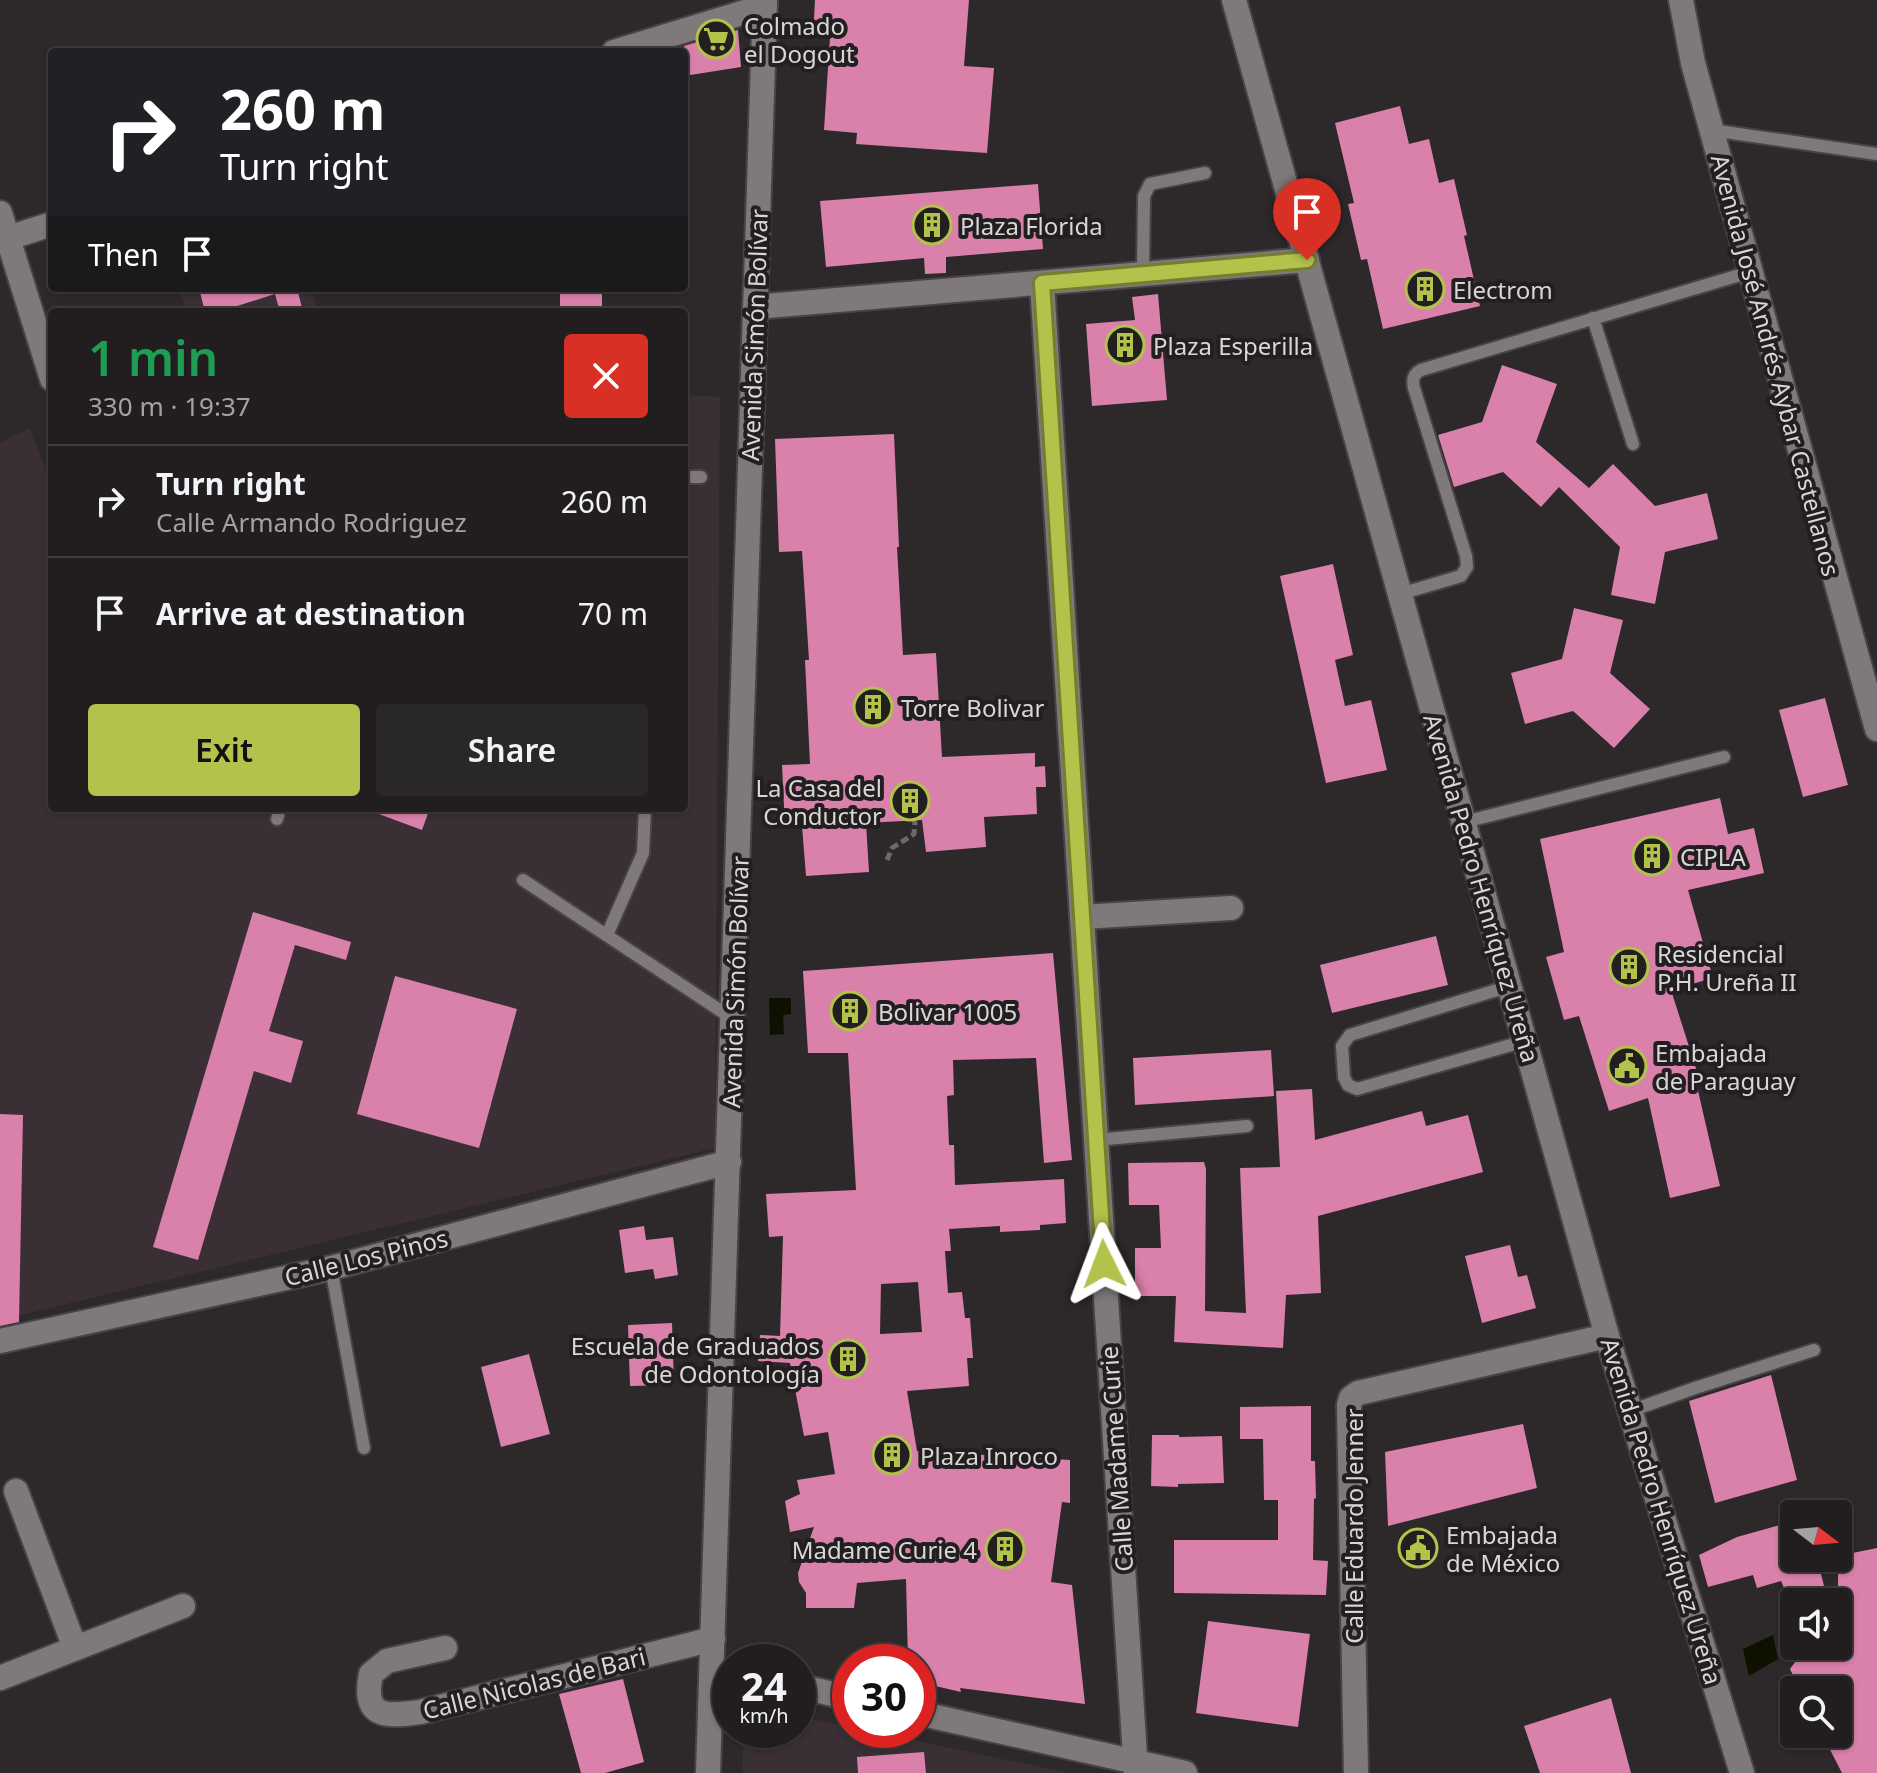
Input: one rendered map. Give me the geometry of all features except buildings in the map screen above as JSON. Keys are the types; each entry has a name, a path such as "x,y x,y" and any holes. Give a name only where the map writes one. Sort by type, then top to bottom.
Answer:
{"street":[{"name":"Avenida Pedro Henríquez Ureña","path":"1234,0 1607,1336 1742,1773"},
{"name":"Avenida José Andrés Aybar Castellanos","path":"1681,0 1693,63 1711,130 1872,695 1877,729"},
{"path":"626,48 765,3"},
{"name":"Avenida Simón Bolívar","path":"714,1644 765,3"},
{"path":"0,213 48,366"},
{"path":"8,238 48,225"},
{"path":"755,307 1307,260"},
{"name":"Calle Madame Curie","path":"1042,283 1135,1768"},
{"path":"1082,917 1231,908"},
{"name":"Calle Los Pinos","path":"0,1341 331,1268 729,1162"},
{"name":"Calle Eduardo Jenner","path":"1356,1773 1351,1398 1358,1393 1607,1336"},
{"path":"16,1491 75,1648"},
{"path":"0,1678 183,1606"},
{"name":"Calle Nicolas de Bari","path":"445,1648 387,1661 371,1674 367,1693 373,1707 383,1714 420,1712 713,1639"},
{"path":"936,1718 1135,1768 1185,1773"},
{"name":"Avenida Simón Bolívar","path":"708,1773 712,1741"}],"lane":[{"path":"1711,130 1877,154"},
{"path":"1143,274 1144,196 1150,184 1205,173"},
{"path":"1400,594 1461,576 1467,567 1414,388 1416,373 1750,272"},
{"path":"1593,318 1633,444"},
{"path":"688,477 701,477"},
{"path":"1464,822 1724,757"},
{"path":"607,935 643,853 645,812"},
{"path":"523,880 733,1019"},
{"path":"1510,986 1350,1035 1342,1046 1344,1077 1348,1085 1357,1089 1525,1041"},
{"path":"1096,1140 1247,1126"},
{"path":"331,1268 364,1448"},
{"path":"1630,1411 1814,1350"}],"path":[{"path":"887,860 892,848 914,834 915,821"}],"shaded area":[{"path":"181,292 312,292 317,308 185,308"},
{"path":"688,395 720,397 715,1148 0,1320 0,443 29,428 48,473 48,812 688,812"},
{"path":"769,998 791,998 791,1014 783,1015 784,1034 770,1035"},
{"path":"1773,1635 1778,1659 1749,1676 1743,1649"},
{"path":"816,1720 832,1723 832,1748 936,1748 936,1745 1069,1773 742,1773 743,1748 816,1748"}],"place":[{"name":"Colmado el Dogout","path":"716,39"},
{"name":"Plaza Florida","path":"932,225"},
{"name":"Electrom","path":"1425,289"},
{"name":"Plaza Esperilla","path":"1125,345"},
{"name":"Torre Bolivar","path":"873,707"},
{"name":"La Casa del Conductor","path":"910,801"},
{"name":"CIPLA","path":"1652,856"},
{"name":"Residencial P.H. Ureña II","path":"1629,967"},
{"name":"Bolivar 1005","path":"850,1011"},
{"name":"Embajada de Paraguay","path":"1627,1066"},
{"name":"Escuela de Graduados de Odontología","path":"848,1359"},
{"name":"Plaza Inroco","path":"892,1455"},
{"name":"Embajada de México","path":"1418,1548"},
{"name":"Madame Curie 4","path":"1005,1549"}],"route":[{"path":"1104,1264 1042,283 1307,260"}]}
